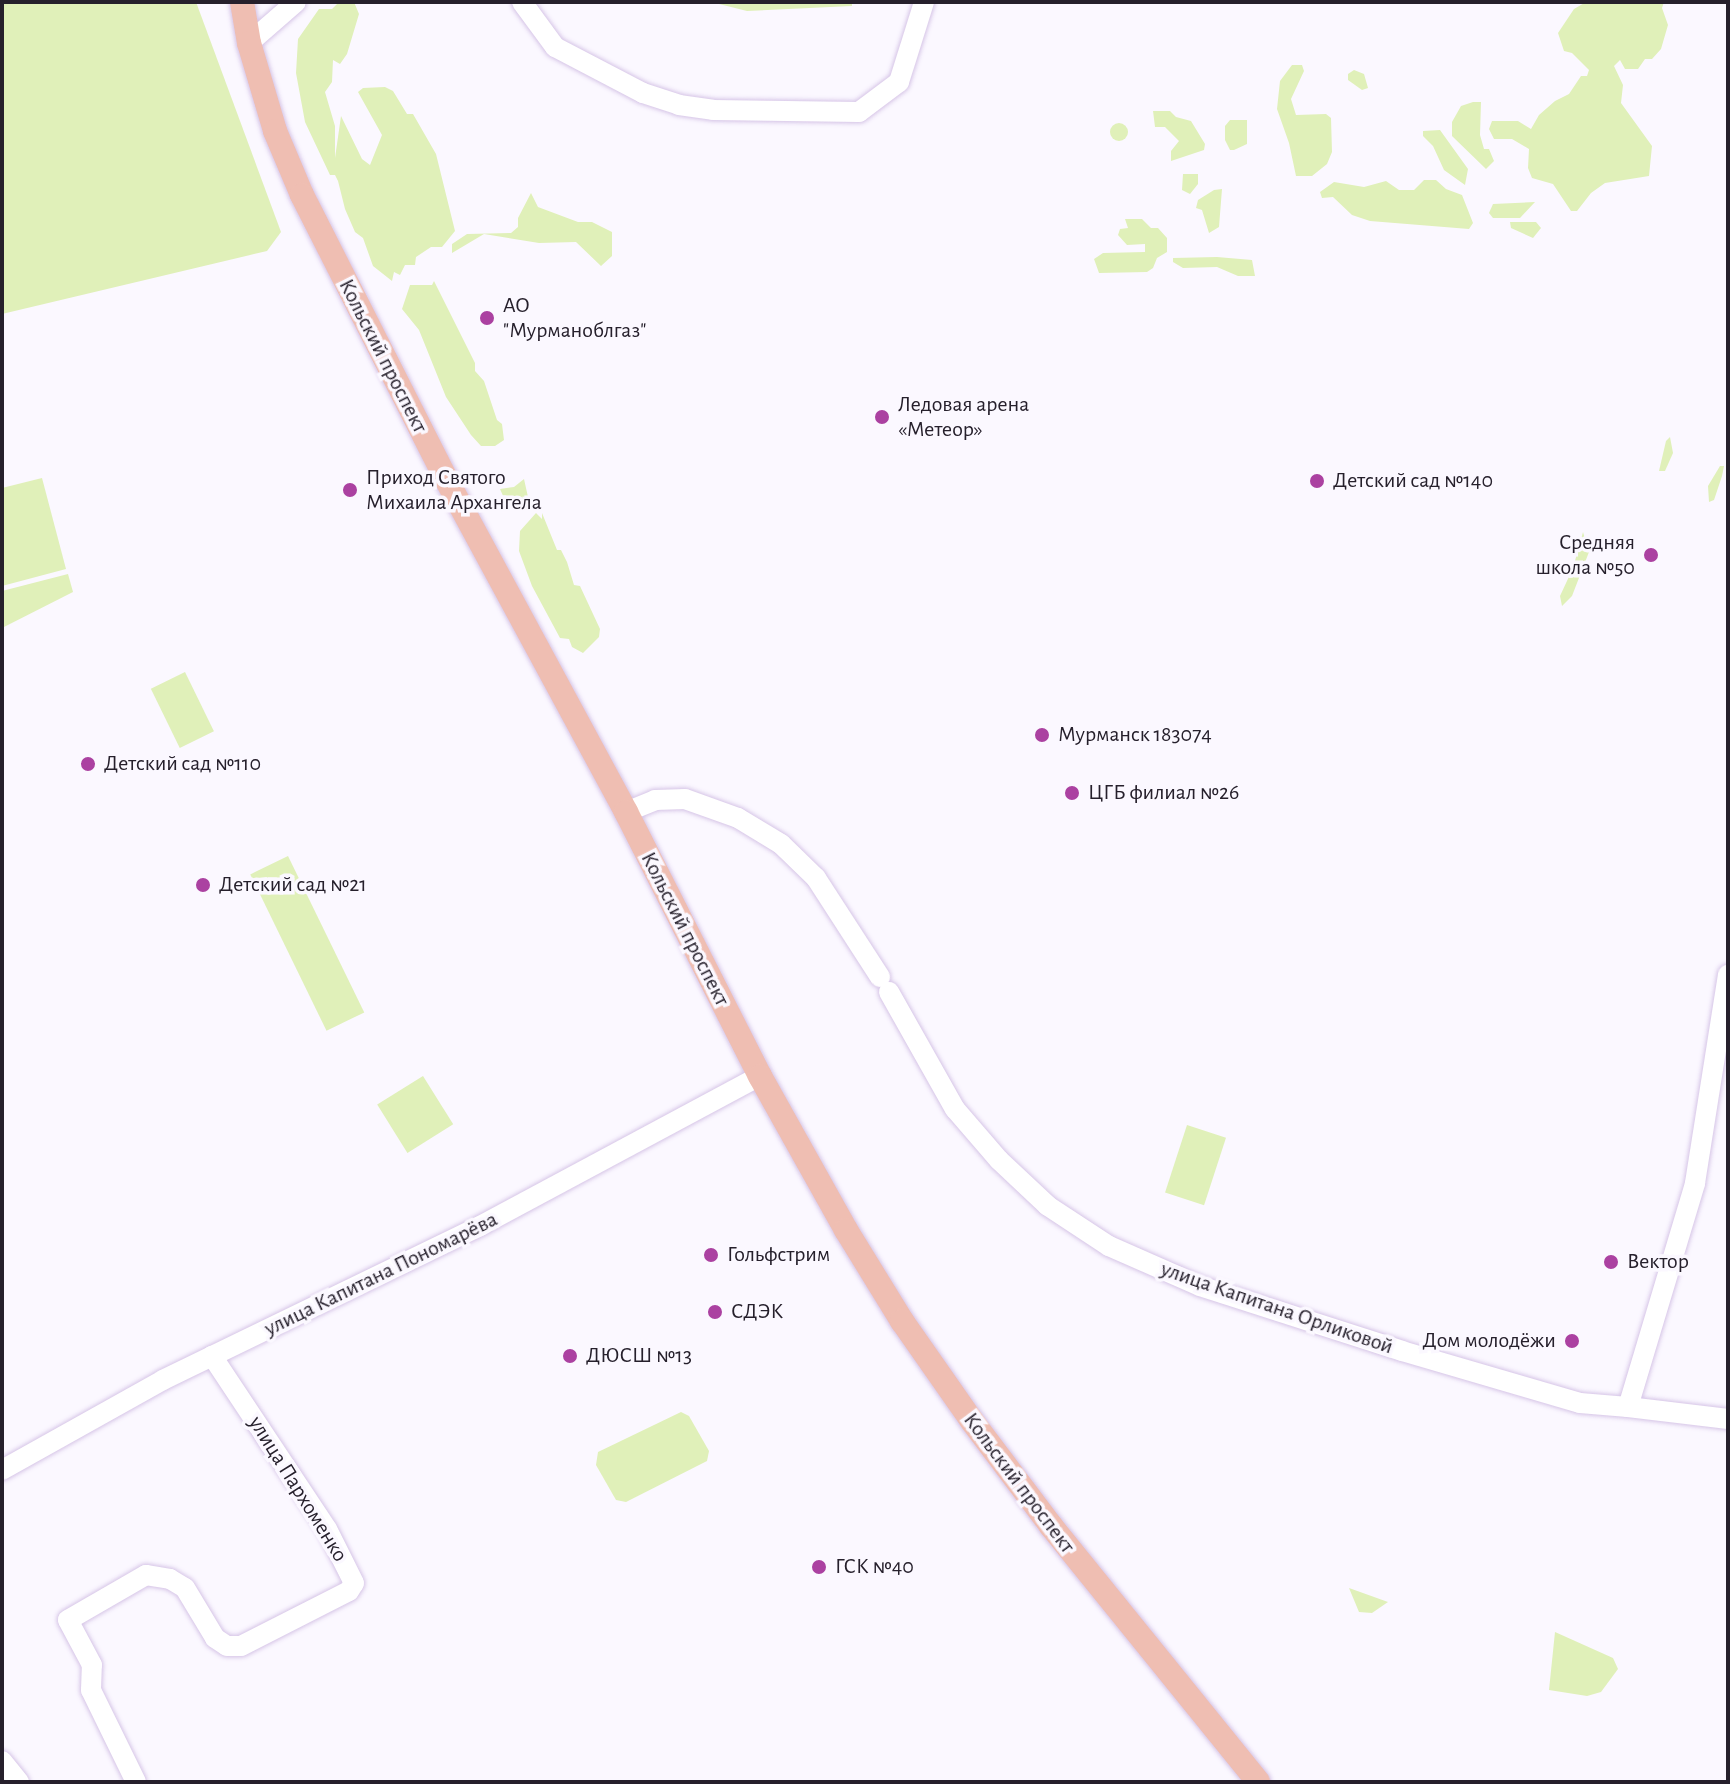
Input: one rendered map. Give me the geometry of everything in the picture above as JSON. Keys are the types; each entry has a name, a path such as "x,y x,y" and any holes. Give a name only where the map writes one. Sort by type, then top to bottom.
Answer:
{"main road":[{"name":"Кольский проспект","path":"242,2 249,43 275,131 302,195 445,477 626,812 760,1076 846,1230 928,1359 1051,1526 1258,1782"}],"street":[{"path":"249,43 296,2"},
{"path":"522,2 555,47 655,97 713,110 859,112 899,82 924,2"},
{"name":"улица Капитана Орликовой","path":"626,812 655,800 685,799 738,818 781,844 816,878 885,985 955,1109 999,1160 1048,1206 1109,1246 1200,1286 1402,1351 1580,1403 1728,1419"},
{"path":"1628,1407 1695,1183 1711,1102 1728,975"},
{"name":"улица Капитана Пономарёва","path":"2,1470 95,1415 480,1226 760,1076"},
{"name":"улица Пархоменко","path":"136,1782 91,1690 92,1665 68,1620 146,1575 170,1579 185,1588 215,1638 227,1646 241,1646 349,1591 354,1583 327,1529 212,1356"},
{"path":"2,1761 19,1782"}],"green space":[{"path":"2,2 196,2 281,232 267,251 2,314"},
{"path":"339,2 354,2 359,14 347,54 340,64 333,60 332,82 325,92 335,126 335,158 341,116 362,159 370,165 382,135 358,92 363,88 385,87 393,91 407,114 413,114 436,154 455,231 442,247 431,247 416,257 415,265 405,265 400,275 394,272 392,281 373,266 363,238 355,232 345,209 338,181 335,175 330,175 305,122 296,73 298,39 319,9 332,9"},
{"path":"711,2 852,2 852,6 747,11"},
{"path":"1586,2 1664,2 1662,8 1668,25 1661,49 1652,59 1645,59 1638,69 1625,69 1620,60 1614,66 1623,85 1621,103 1652,146 1649,176 1605,183 1591,193 1577,211 1571,211 1553,184 1532,178 1528,168 1529,149 1512,139 1494,139 1489,129 1492,121 1518,121 1531,129 1539,115 1569,94 1581,76 1587,76 1589,70 1572,53 1564,51 1558,33 1574,9"},
{"path":"1292,65 1302,65 1304,71 1291,99 1296,115 1326,114 1331,118 1332,152 1327,164 1312,176 1296,176 1277,109 1280,81"},
{"path":"1354,70 1364,74 1368,88 1362,90 1348,80 1348,74"},
{"path":"1481,102 1480,135 1484,149 1489,149 1494,161 1486,169 1452,136 1452,122 1461,106"},
{"path":"1153,111 1170,111 1176,117 1191,121 1205,144 1204,150 1171,161 1171,151 1179,141 1165,127 1155,127"},
{"path":"1230,120 1247,120 1247,144 1234,150 1230,150 1225,140 1225,126"},
{"path":"1119,123 1128,132 1119,141 1110,132"},
{"path":"1440,130 1468,169 1465,185 1444,170 1433,146 1423,136 1423,131"},
{"path":"1183,174 1198,174 1198,184 1190,194 1182,190"},
{"path":"1424,180 1436,180 1446,189 1462,195 1473,223 1469,229 1370,221 1352,215 1333,197 1322,198 1320,192 1334,182 1364,187 1386,181 1399,190 1414,190"},
{"path":"1222,189 1219,227 1209,233 1202,210 1196,208 1198,200 1214,190"},
{"path":"531,193 538,207 578,222 592,222 612,232 612,256 601,266 576,242 539,243 484,234 452,253 452,244 467,234 511,233 518,227 518,218"},
{"path":"1535,202 1520,218 1493,218 1489,213 1493,204"},
{"path":"1125,219 1142,219 1151,228 1158,228 1167,238 1167,252 1157,258 1153,268 1147,272 1099,273 1094,259 1103,253 1145,252 1145,244 1127,245 1118,235 1120,229 1128,228"},
{"path":"1510,222 1536,222 1541,228 1533,238 1511,228"},
{"path":"1173,258 1252,260 1255,276 1238,276 1217,267 1183,268 1173,262"},
{"path":"434,281 475,363 475,371 484,381 497,420 502,424 504,440 495,446 481,446 471,435 446,397 419,330 402,309 410,285 432,285"},
{"path":"1670,437 1673,453 1665,471 1659,471 1666,441"},
{"path":"1720,466 1724,466 1722,476 1714,500 1709,502 1708,486"},
{"path":"42,478 66,569 2,586 2,488"},
{"path":"524,479 528,497 508,507 500,489 514,487"},
{"path":"536,513 542,519 542,513 557,550 561,550 567,562 574,585 580,586 600,629 599,637 583,653 572,647 569,639 560,638 532,586 519,551 520,531"},
{"path":"1583,532 1589,552 1572,596 1562,606 1560,596 1573,568"},
{"path":"68,574 73,592 2,628 2,591"},
{"path":"185,672 214,731 180,748 151,689"},
{"path":"288,856 364,1012 327,1031 250,874"},
{"path":"423,1076 453,1124 407,1153 377,1105"},
{"path":"1187,1125 1226,1138 1204,1205 1165,1193"},
{"path":"681,1412 689,1416 709,1451 707,1461 626,1502 616,1500 596,1465 598,1452"},
{"path":"1349,1588 1388,1602 1372,1613 1359,1612"},
{"path":"1555,1632 1613,1658 1618,1669 1601,1692 1587,1696 1549,1690"}],"place":[{"name":"AO \"Мурманоблгаз\"","path":"487,318"},
{"name":"Ледовая арена «Метеор»","path":"882,417"},
{"name":"Детский сад №140","path":"1317,481"},
{"name":"Приход Святого Михаила Архангела","path":"350,490"},
{"name":"Средняя школа №50","path":"1651,555"},
{"name":"Мурманск 183074","path":"1042,735"},
{"name":"Детский сад №110","path":"88,764"},
{"name":"ЦГБ филиал №26","path":"1072,793"},
{"name":"Детский сад №21","path":"203,885"},
{"name":"Гольфстрим","path":"711,1255"},
{"name":"Вектор","path":"1611,1262"},
{"name":"СДЭК","path":"715,1312"},
{"name":"Дом молодёжи","path":"1572,1341"},
{"name":"ДЮСШ №13","path":"570,1356"},
{"name":"ГСК №40","path":"819,1567"}]}
